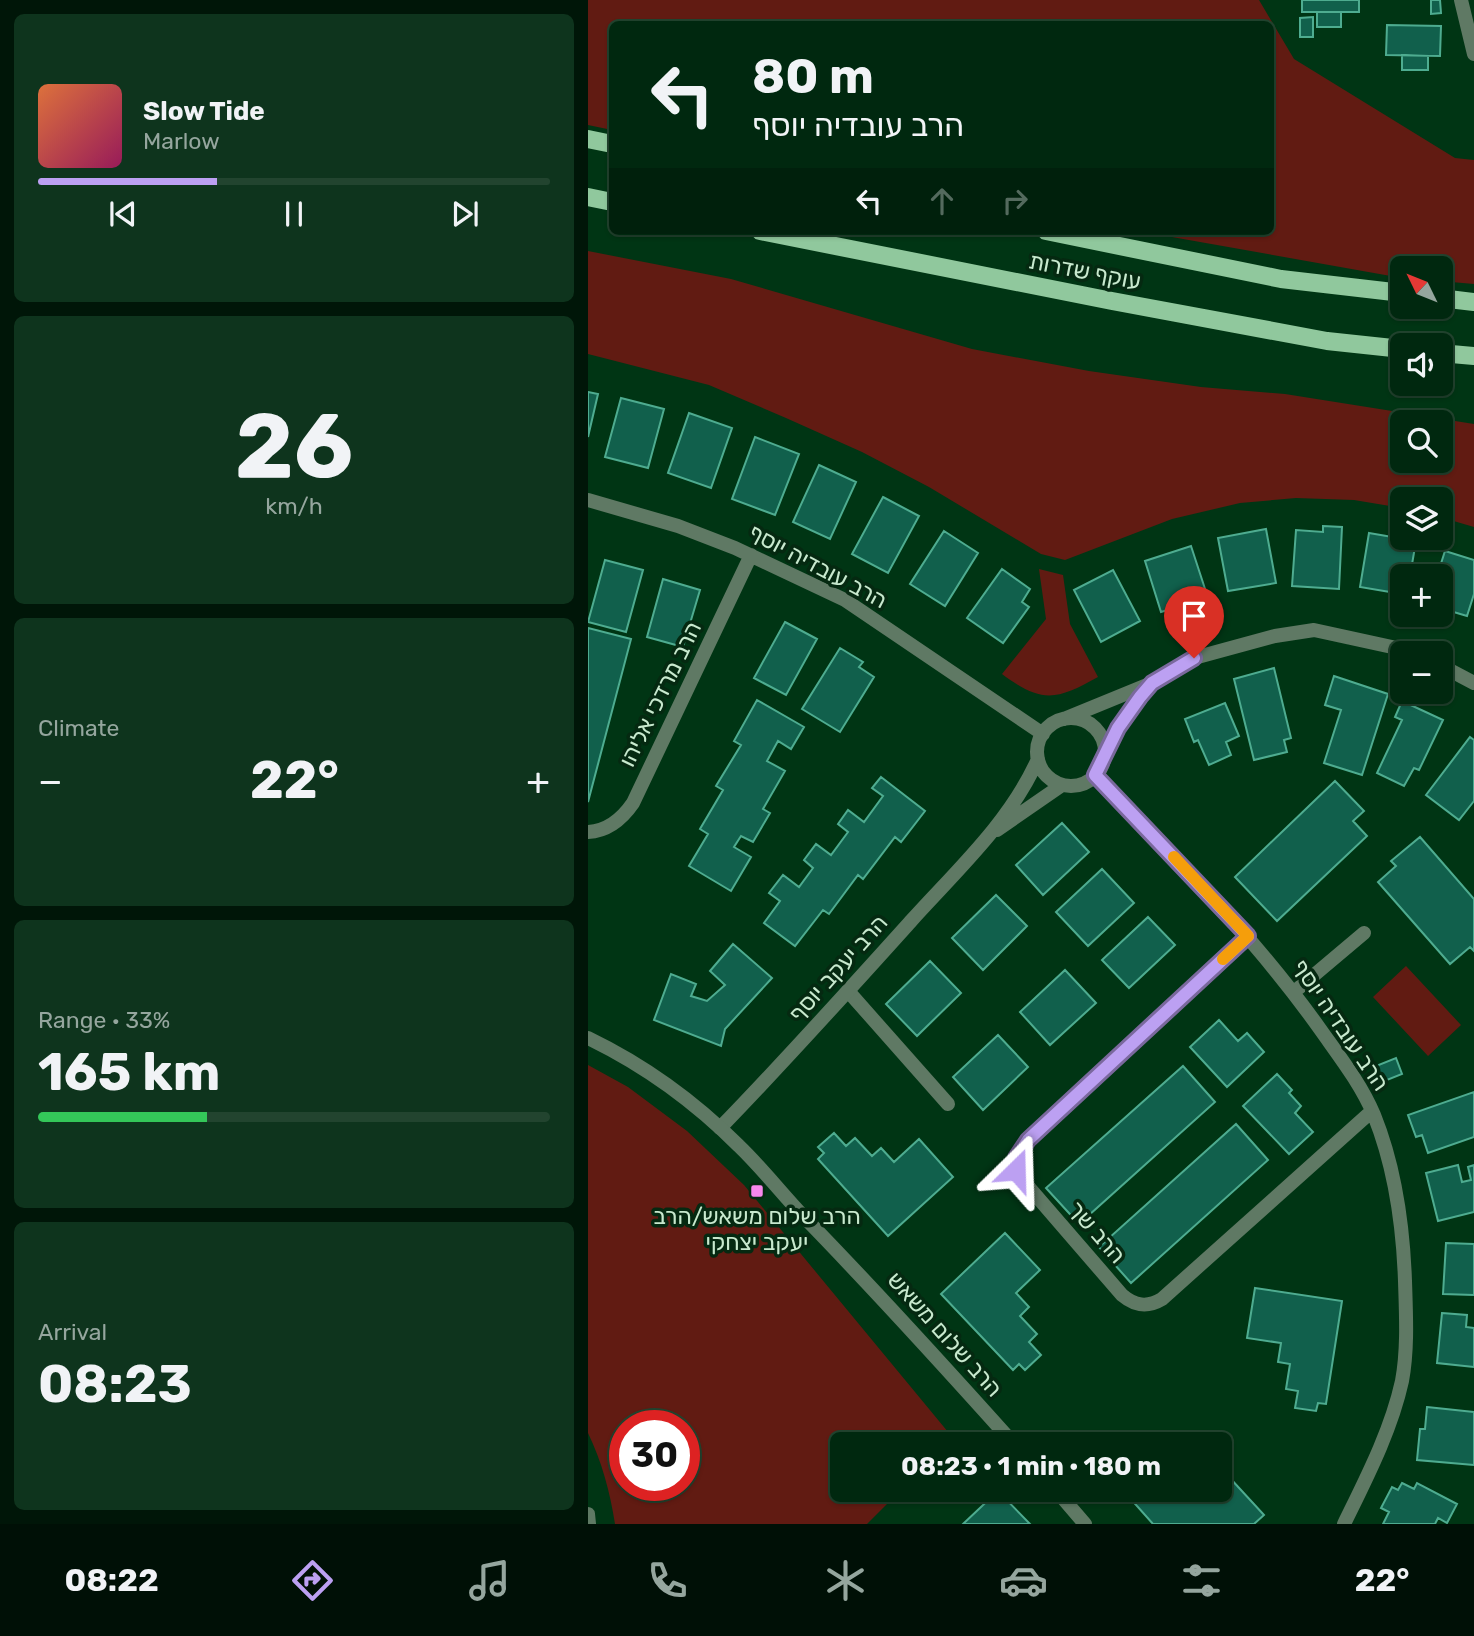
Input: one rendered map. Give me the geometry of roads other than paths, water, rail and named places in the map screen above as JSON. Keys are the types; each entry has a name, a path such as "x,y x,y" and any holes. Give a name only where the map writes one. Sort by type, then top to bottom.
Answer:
{"main road":[{"path":"588,139 609,143"},
{"path":"588,197 609,201"},
{"name":"עוקף שדרות","path":"780,235 1327,341 1390,348"},
{"name":"עוקף שדרות","path":"1066,235 1281,279 1390,292"},
{"path":"1453,300 1474,302"},
{"path":"1453,354 1474,356"}],"street":[{"path":"1461,0 1474,54"},
{"name":"הרב עובדיה יוסף","path":"588,500 678,526 751,555 845,600 1043,734"},
{"name":"הרב מרדכי אליהו","path":"588,832 610,826 622,817 633,803 751,555"},
{"path":"1152,683 1124,720 1095,775 1077,785 1062,785 1048,777 1041,768 1037,748 1050,726 1152,683 1194,658 1275,636 1314,630 1390,647"},
{"path":"1453,672 1474,683"},
{"path":"1064,719 1080,720 1094,727 1102,741 1104,756"},
{"name":"הרב יעקב יוסף","path":"720,1128 782,1064 987,837 1022,791 1038,759"},
{"name":"הרב עובדיה יוסף","path":"1095,775 1248,936 1294,992 1345,1065 1372,1111 1386,1149 1399,1212 1406,1327 1402,1381 1366,1478 1344,1524"},
{"name":"הרב יעקב יוסף","path":"987,837 1062,785"},
{"path":"1294,992 1364,933"},
{"name":"הרב שך","path":"1248,936 1028,1140 1016,1158 1016,1170 1020,1177 1125,1298 1137,1304 1149,1305 1162,1299 1372,1111"},
{"path":"848,991 948,1104"},
{"name":"הרב שלום משאש","path":"588,1038 617,1053 681,1095 720,1128 889,1304 1003,1432"},
{"path":"1066,1502 1085,1524"},
{"path":"588,1514 589,1524"}],"place":[{"name":"הרב שלום משאש/הרב יעקב יצחקי","path":"757,1191"}]}
